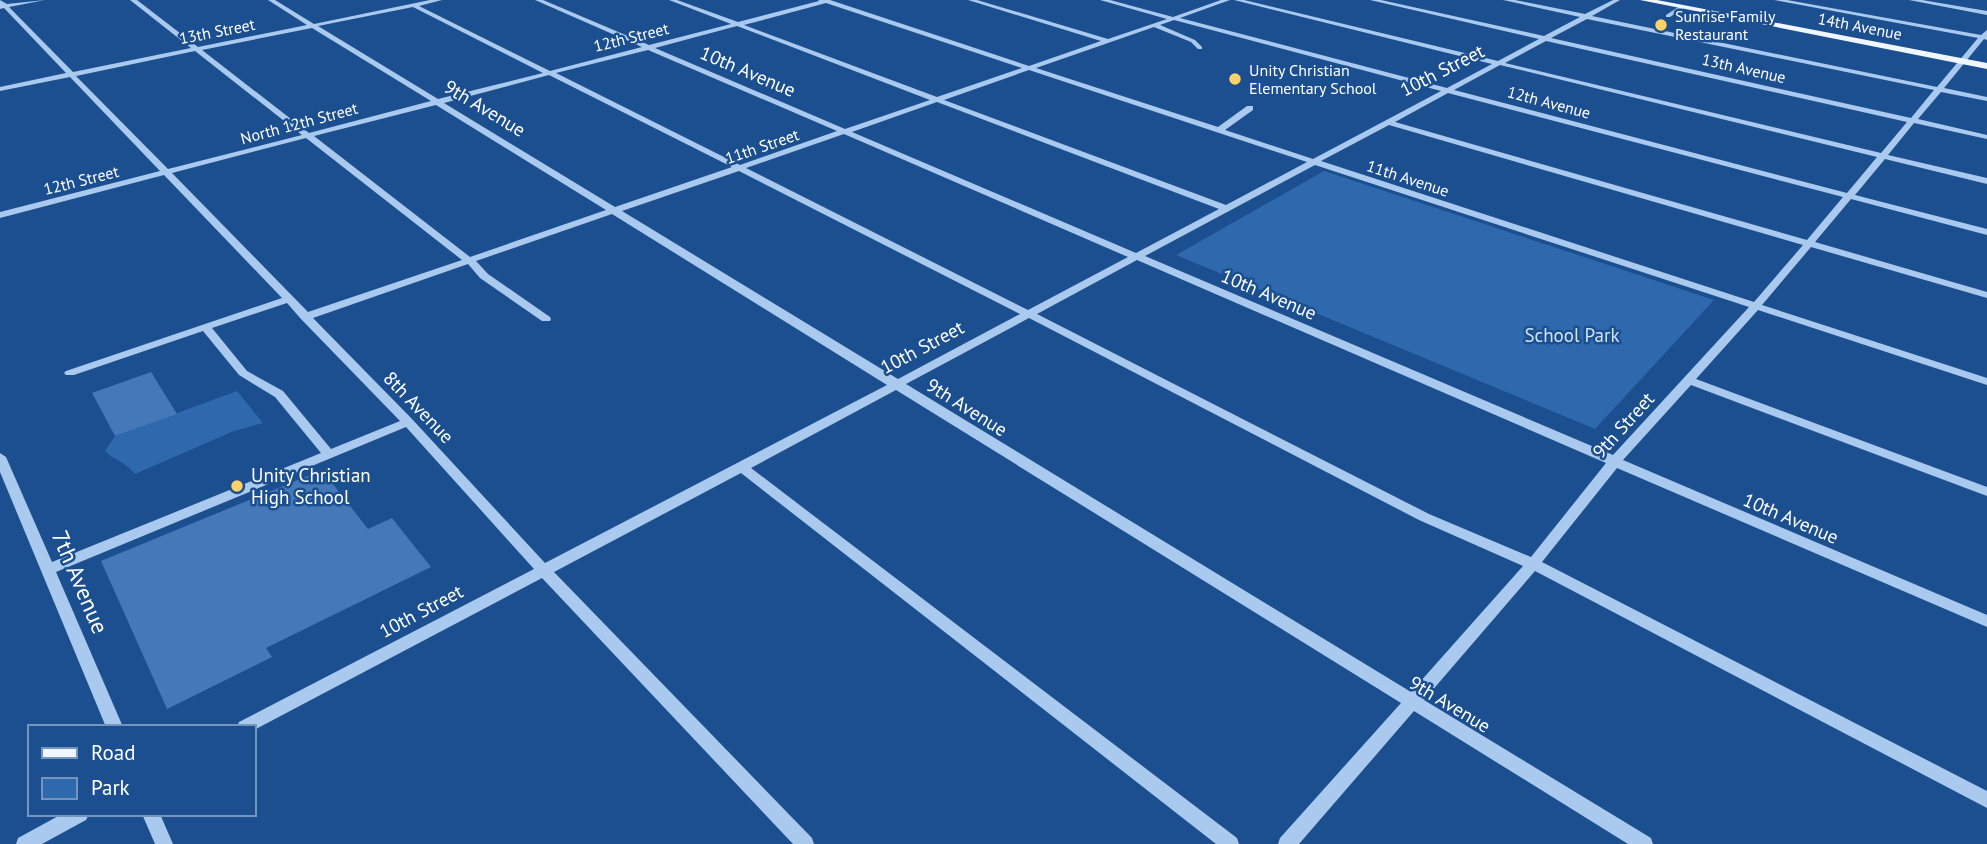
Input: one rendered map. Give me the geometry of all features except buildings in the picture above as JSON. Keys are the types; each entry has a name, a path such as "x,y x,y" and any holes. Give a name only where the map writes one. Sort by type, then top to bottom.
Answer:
{"main road":[{"name":"14th Avenue","path":"1644,0 1987,66"}],"street":[{"path":"2,5 42,0"},
{"path":"133,0 194,50 471,262 484,275 546,319"},
{"name":"9th Avenue","path":"271,0 1644,844"},
{"name":"13th Street","path":"0,89 439,0"},
{"name":"10th Avenue","path":"538,0 1987,621"},
{"path":"672,0 1225,208"},
{"path":"971,0 1108,41"},
{"name":"12th Avenue","path":"1103,0 1987,232"},
{"name":"11th Street","path":"305,317 1227,0"},
{"path":"1237,0 1987,181"},
{"name":"13th Avenue","path":"1373,0 1987,137"},
{"path":"1506,0 1987,99"},
{"name":"10th Street","path":"250,725 742,467 1617,0"},
{"path":"1777,0 1985,36"},
{"path":"1912,0 1987,13"},
{"name":"12th Street","path":"437,102 826,1"},
{"name":"11th Avenue","path":"826,1 1987,382"},
{"name":"8th Avenue","path":"2,5 168,172 408,422 543,570 805,844"},
{"path":"413,5 1424,517 1533,564 1987,800"},
{"path":"1668,16 1682,7"},
{"path":"1155,25 1193,41 1199,48"},
{"name":"9th Street","path":"1287,844 1533,564 1615,461 1756,306 1936,89 1985,36"},
{"name":"North 12th Street","path":"168,172 437,102"},
{"path":"1219,130 1250,108"},
{"path":"1388,122 1987,295"},
{"name":"12th Street","path":"0,215 168,172"},
{"path":"70,373 288,299"},
{"path":"205,327 243,373 279,394 329,454"},
{"path":"1689,380 1987,492"},
{"path":"49,569 408,422"},
{"name":"7th Avenue","path":"0,457 114,725"},
{"path":"742,467 1230,844"},
{"path":"24,844 76,816"},
{"path":"152,816 164,844"}],"green space":[{"name":"School Park","path":"1324,171 1714,300 1595,429 1176,255"},
{"path":"237,391 263,423 234,431 135,474 105,451 115,436"}],"place":[{"name":"Sunrise Family Restaurant","path":"1661,25"},
{"name":"Unity Christian Elementary School","path":"1235,79"},
{"name":"Unity Christian High School","path":"237,486"}]}
